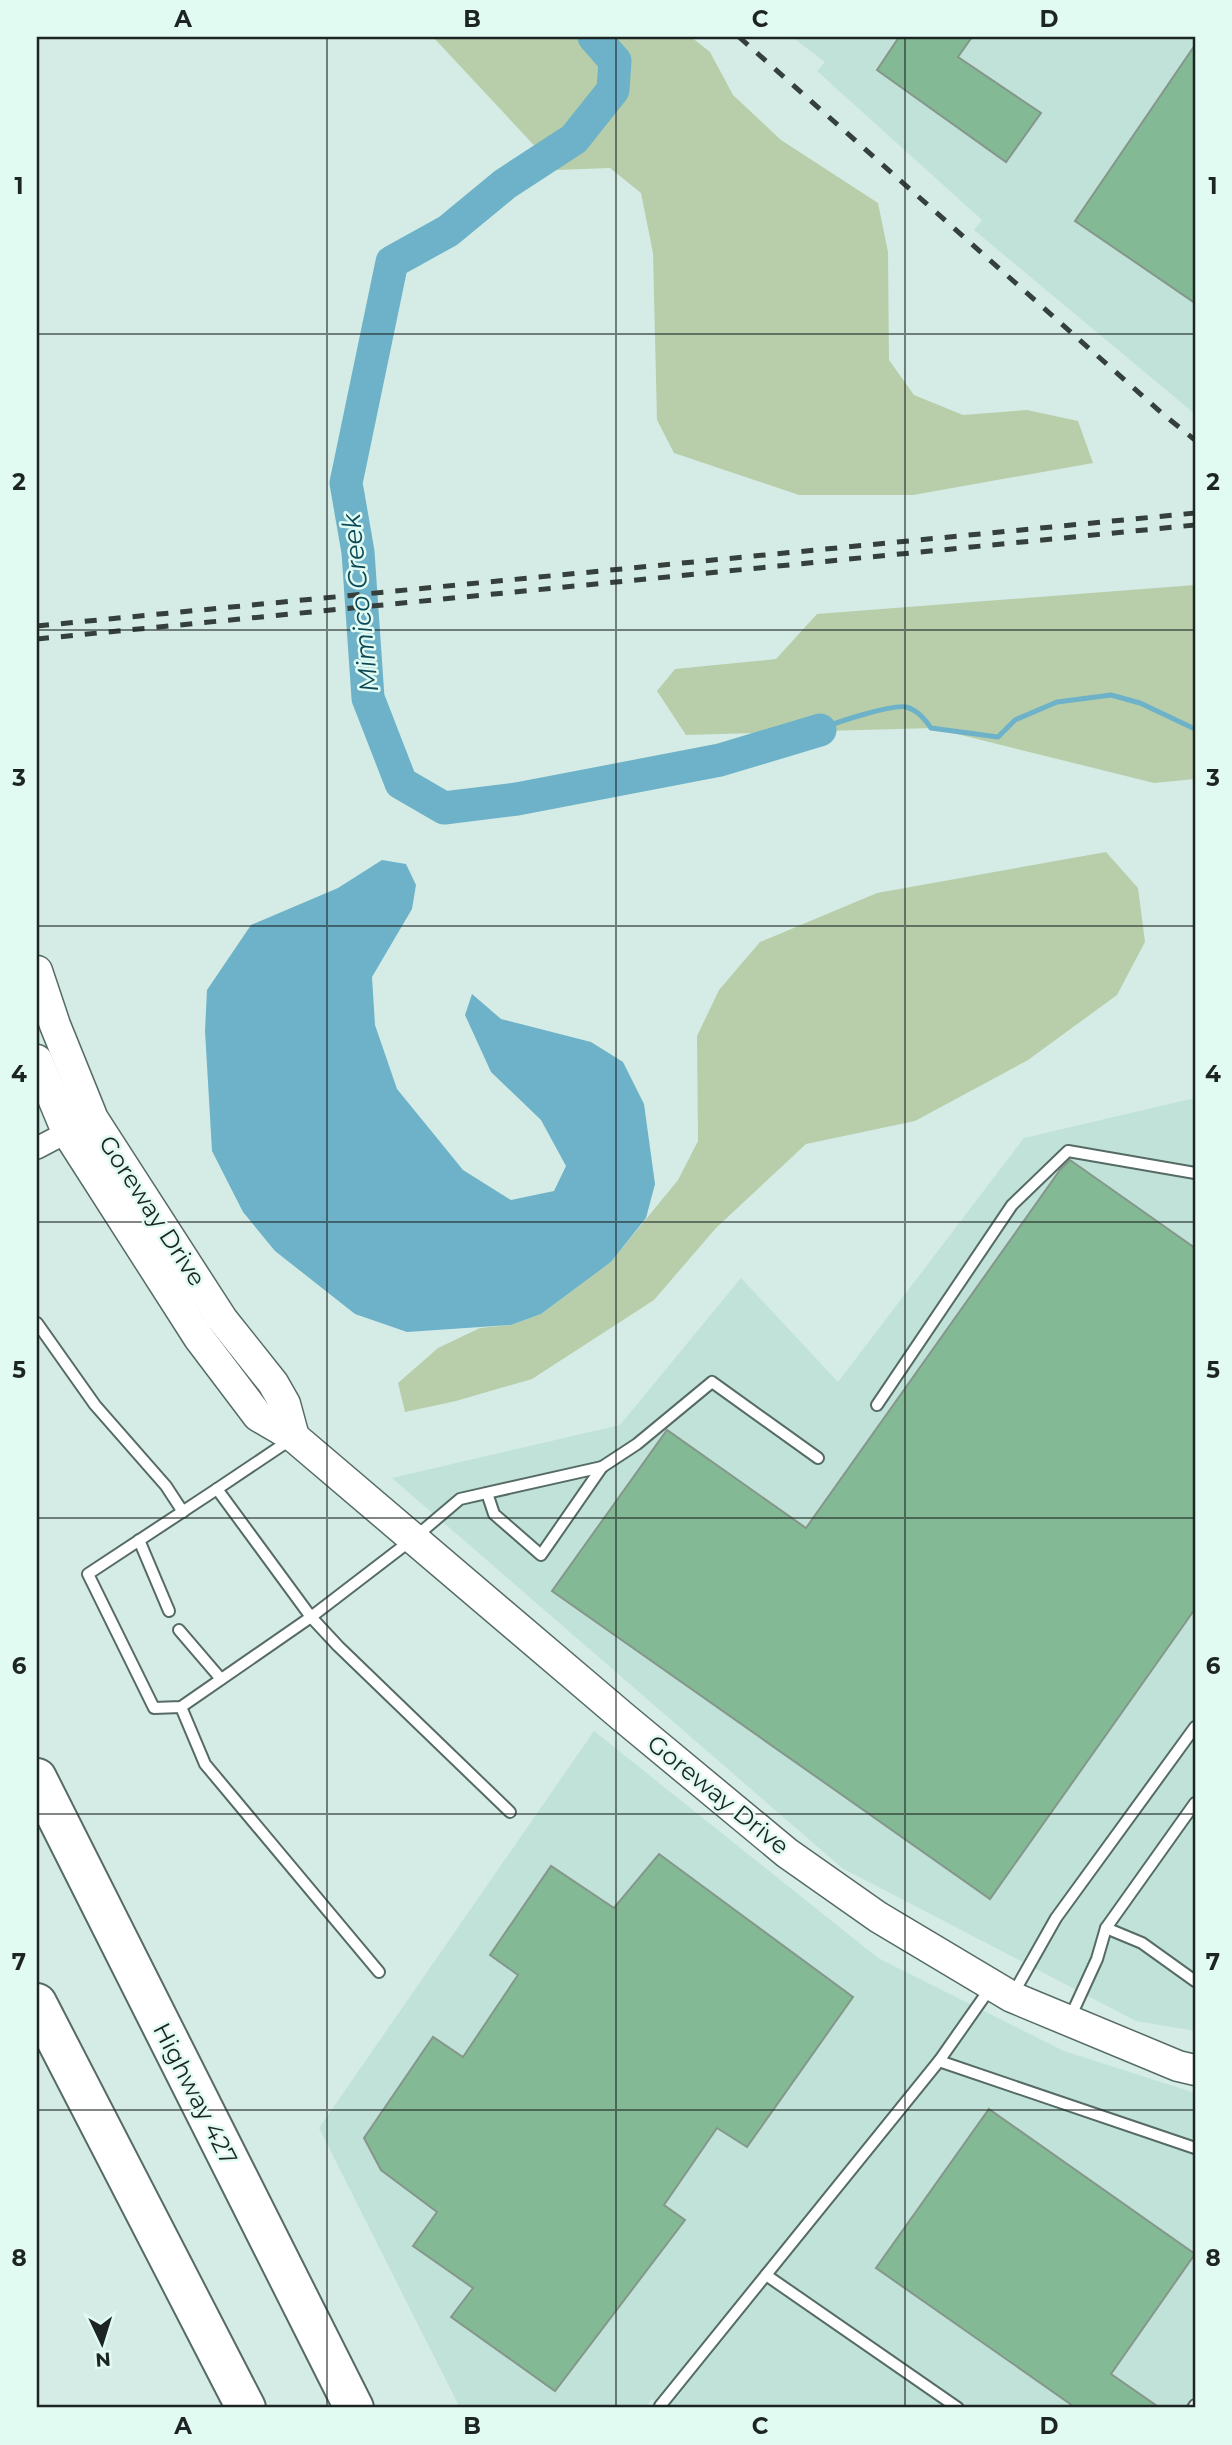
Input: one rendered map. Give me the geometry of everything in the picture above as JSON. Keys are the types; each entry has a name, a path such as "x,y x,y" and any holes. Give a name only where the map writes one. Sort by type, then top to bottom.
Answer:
{"highway":[{"name":"Highway 427","path":"37,1778 354,2408"},
{"path":"37,2003 246,2408"}],"main road":[{"name":"Goreway Drive","path":"37,971 55,1025 93,1119 222,1319 272,1383 285,1404 294,1437"},
{"name":"Goreway Drive","path":"37,1060 66,1132 199,1338 258,1416 294,1437 787,1853 878,1917 1002,1991 1178,2066 1195,2070"}],"street":[{"path":"37,1148 93,1119"}],"lane":[{"path":"877,1405 1012,1205 1068,1151 1195,1172"},
{"path":"37,1323 95,1405 166,1486 183,1512"},
{"path":"294,1437 88,1574 154,1708 181,1707 312,1617 460,1499 602,1467 637,1444 712,1382 818,1458"},
{"path":"487,1493 494,1514 541,1555 602,1467"},
{"path":"217,1489 312,1617 338,1646 510,1812"},
{"path":"139,1541 169,1611"},
{"path":"178,1630 220,1679"},
{"path":"181,1707 205,1764 379,1972"},
{"path":"661,2408 939,2060 1002,1991 1195,1727"},
{"path":"1069,2021 1097,1959 1106,1928 1195,1803"},
{"path":"1106,1928 1142,1943 1195,1981"},
{"path":"939,2060 1195,2148"},
{"path":"766,2275 958,2408"}],"shaded area":[{"path":"433,37 691,37 710,52 733,95 781,140 878,203 888,252 889,360 914,395 963,415 1027,410 1078,421 1093,463 913,495 799,495 674,453 657,420 653,253 641,193 610,168 557,170"},
{"path":"792,37 1195,37 1195,414 974,230 982,220 817,71 825,62"},
{"path":"1195,585 1195,779 1154,783 933,728 686,735 657,691 675,669 776,659 817,614"},
{"path":"1106,852 1138,888 1145,942 1117,995 1028,1060 915,1121 806,1144 716,1228 654,1300 532,1379 456,1401 405,1412 398,1383 438,1348 480,1328 511,1325 541,1314 611,1262 678,1180 698,1141 697,1036 719,990 760,942 877,893"},
{"path":"1195,1098 1195,2031 1136,2021 842,1868 392,1478 620,1425 741,1278 838,1382 1024,1138"},
{"path":"594,1731 878,1958 1064,2051 1195,2093 1195,2408 667,2408 652,2399 645,2408 460,2408 319,2128"}],"water":[{"path":"382,860 406,864 416,885 412,909 372,977 375,1025 397,1089 463,1170 511,1200 554,1191 566,1166 541,1120 491,1072 465,1015 472,994 501,1019 591,1042 623,1062 644,1104 655,1184 646,1218 611,1262 541,1314 511,1325 407,1332 355,1314 275,1251 243,1212 212,1151 205,1031 207,990 251,925 338,888"}],"building":[{"path":"899,37 972,37 958,57 1041,113 1006,162 877,70"},
{"path":"1195,45 1195,303 1075,221"},
{"path":"1070,1160 1195,1248 1195,1609 990,1899 552,1591 667,1430 806,1528 1060,1170"},
{"path":"659,1854 853,1997 747,2147 717,2128 664,2205 685,2220 555,2391 451,2317 473,2288 413,2246 437,2212 381,2170 364,2138 433,2037 463,2057 518,1975 490,1955 551,1866 614,1908"},
{"path":"989,2109 1195,2254 1111,2374 1160,2408 1076,2408 876,2268"}],"waterway":[{"name":"Mimico Creek","path":"594,37 615,61 613,90 574,139 505,184 448,231 392,262 346,483 358,552 368,698 401,783 444,808 517,799 720,760 820,730"},
{"name":"Mimico Creek","path":"820,730 889,708 906,707 920,715 931,728 998,737 1015,720 1057,702 1111,695 1140,703 1195,729"}],"railway":[{"path":"739,37 1195,440"},
{"path":"37,626 1195,513"},
{"path":"37,639 1195,525"}]}
